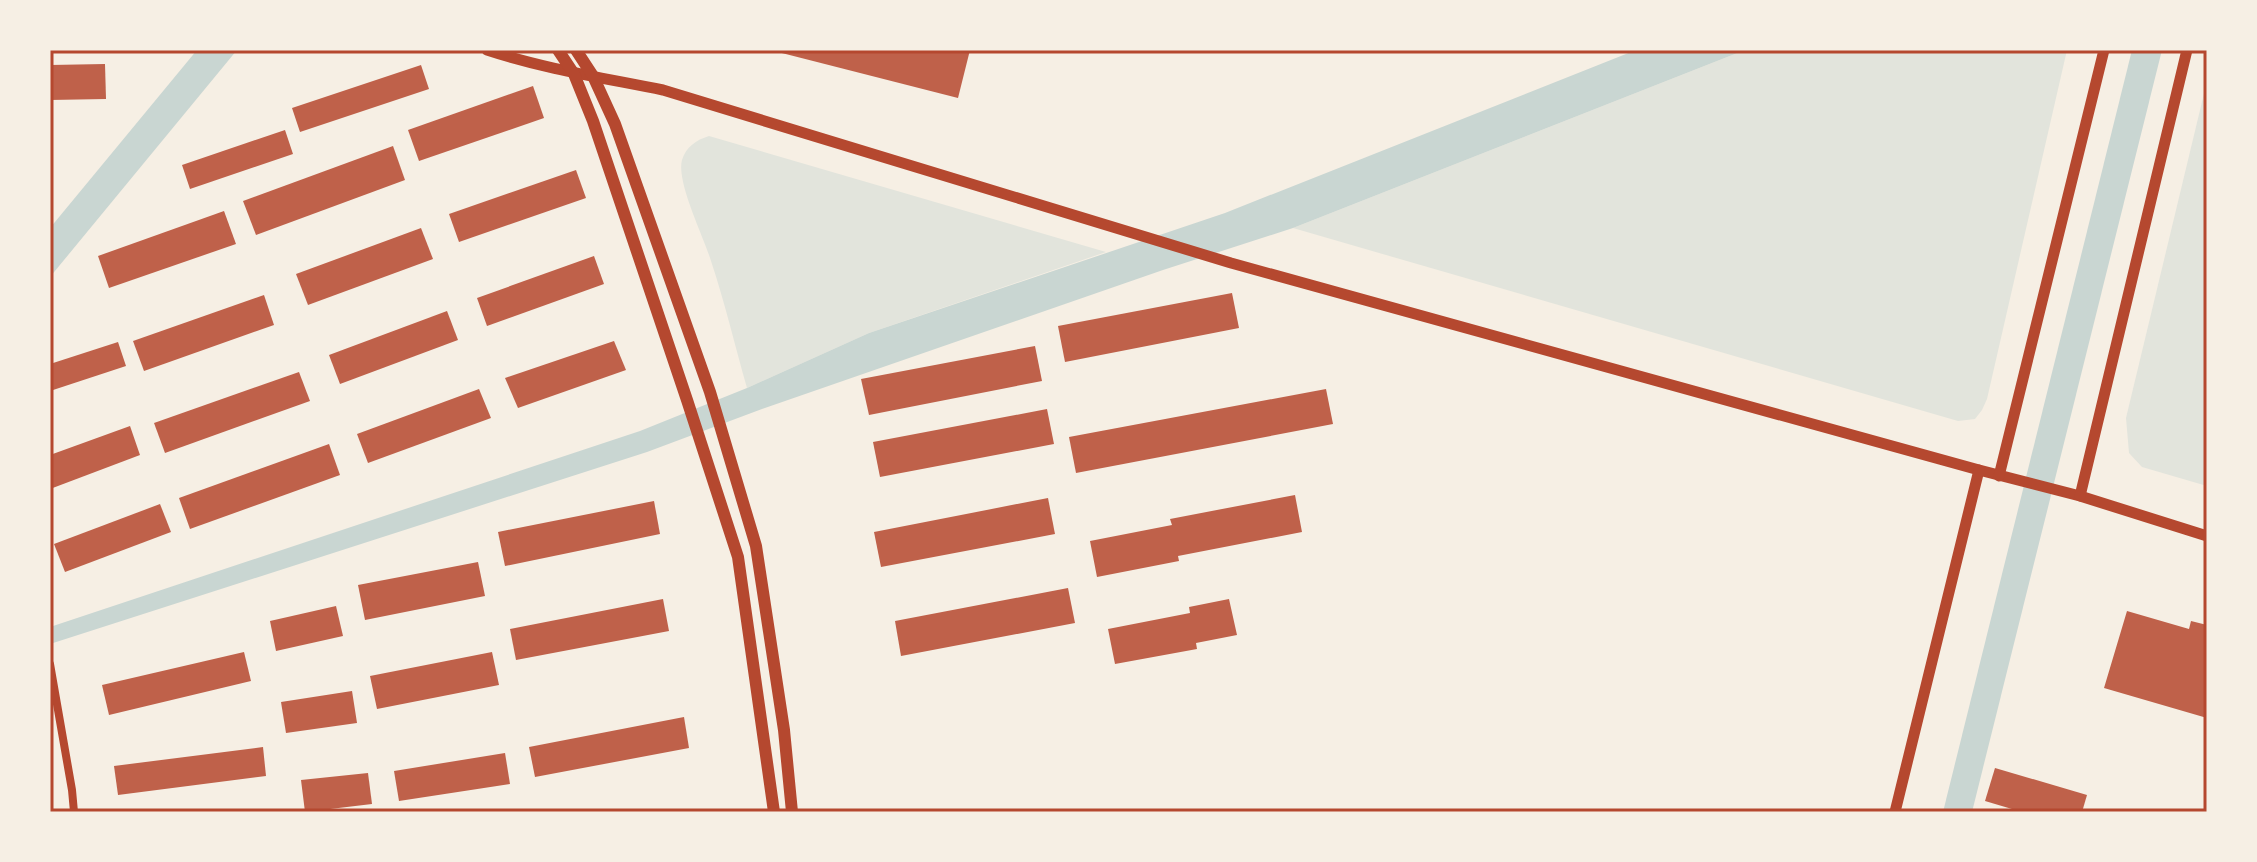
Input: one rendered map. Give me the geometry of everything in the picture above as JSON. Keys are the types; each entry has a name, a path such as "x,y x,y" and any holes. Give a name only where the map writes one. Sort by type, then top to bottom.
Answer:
{"main road":[{"path":"558,50 574,74 593,121 738,557 774,812"},
{"path":"576,50 593,76 615,124 710,392 756,546 784,730 792,812"}],"street":[{"path":"487,50 574,74 663,90 1231,263 2080,496 2207,536"},
{"path":"2004,477 2104,50"},
{"path":"2080,496 2187,50"},
{"path":"1895,812 1979,470"},
{"path":"50,664 74,812"}],"shaded area":[{"path":"197,50 237,50 50,277 50,228"},
{"path":"1636,50 1745,50 1293,228 762,409 647,452 50,644 50,627 640,431 747,388 869,333 1225,213"},
{"path":"1745,50 2067,50 1987,399 1975,419 1958,421 1293,228"},
{"path":"2132,50 2162,50 1972,812 1943,812"},
{"path":"2207,81 2207,486 2142,467 2129,453 2126,418"},
{"path":"709,136 1106,252 869,333 747,388 716,277 681,170 686,151"}],"building":[{"path":"770,50 970,50 958,98"},
{"path":"105,64 106,99 50,100 50,65"},
{"path":"421,65 429,89 300,132 292,108"},
{"path":"533,86 544,118 419,161 408,130"},
{"path":"285,130 293,154 190,189 182,165"},
{"path":"393,146 405,180 256,235 243,201"},
{"path":"576,170 586,198 459,242 449,214"},
{"path":"224,211 236,244 109,288 98,256"},
{"path":"421,228 433,259 308,305 296,274"},
{"path":"594,256 604,284 487,326 477,298"},
{"path":"1232,293 1239,328 1065,362 1058,326"},
{"path":"264,295 274,325 144,371 133,341"},
{"path":"447,311 458,340 340,384 329,355"},
{"path":"614,341 626,370 518,408 505,378"},
{"path":"118,342 126,366 50,391 50,364"},
{"path":"1035,346 1042,381 869,415 861,379"},
{"path":"299,372 310,401 165,453 154,423"},
{"path":"479,389 491,418 368,463 357,434"},
{"path":"1326,389 1333,424 1076,473 1069,437"},
{"path":"1047,409 1054,444 880,477 873,442"},
{"path":"130,426 140,455 50,489 50,455"},
{"path":"329,444 340,475 190,529 179,498"},
{"path":"1295,495 1302,532 1178,556 1179,561 1097,577 1090,541 1172,525 1170,519"},
{"path":"1048,498 1055,534 881,567 874,532"},
{"path":"654,501 660,534 505,566 498,532"},
{"path":"160,504 171,532 65,572 54,544"},
{"path":"478,562 485,596 365,620 358,585"},
{"path":"1068,588 1075,623 901,656 895,621"},
{"path":"663,599 669,631 516,660 510,629"},
{"path":"1229,599 1237,635 1196,643 1197,649 1115,664 1108,629 1190,613 1189,607"},
{"path":"336,606 343,636 276,651 270,621"},
{"path":"2127,611 2189,629 2191,621 2207,625 2207,718 2104,688"},
{"path":"244,652 251,681 109,715 102,685"},
{"path":"492,652 499,685 377,709 370,676"},
{"path":"352,691 357,723 286,733 281,702"},
{"path":"684,717 689,748 535,777 529,747"},
{"path":"263,747 266,776 118,795 114,766"},
{"path":"505,753 510,784 399,801 394,771"},
{"path":"1995,768 2087,795 2082,812 2022,812 1985,801"},
{"path":"368,773 372,804 305,812 301,780"}]}
